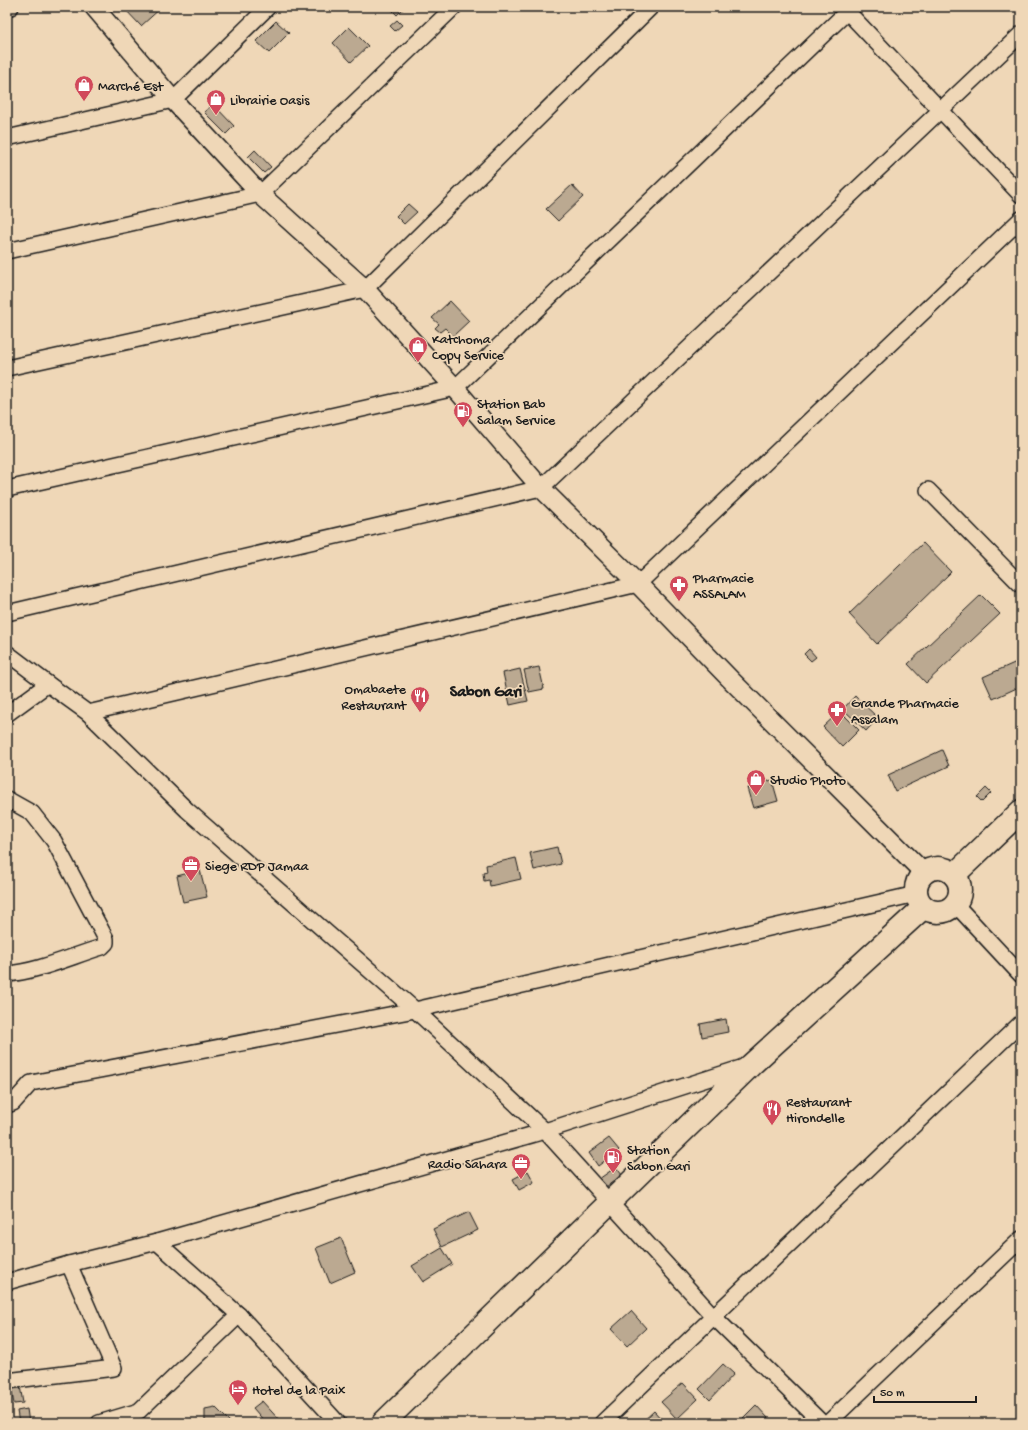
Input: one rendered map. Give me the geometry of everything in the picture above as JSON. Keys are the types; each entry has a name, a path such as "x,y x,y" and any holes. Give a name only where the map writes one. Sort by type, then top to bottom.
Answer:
{"main road":[{"path":"954,875 1021,811"},
{"path":"936,868 943,869 954,875 960,887 960,893 955,904 950,909 943,912 930,911 920,901 917,883 924,873 936,868"},
{"path":"383,1423 920,901"}],"street":[{"path":"7,8 11,7"},
{"path":"94,7 173,100 260,194 365,289 455,388 541,488 924,873"},
{"path":"7,138 173,100 268,7"},
{"path":"7,251 260,194 454,7"},
{"path":"7,368 365,289 651,7"},
{"path":"7,489 455,388 847,8 1021,196"},
{"path":"7,613 541,488 1021,34"},
{"path":"88,713 638,584 1021,219"},
{"path":"928,490 1021,585"},
{"path":"7,653 88,713 186,810 415,1010 545,1131 713,1316 822,1423"},
{"path":"7,714 48,684"},
{"path":"7,799 32,813 54,841 106,939 106,943 102,947 38,969 17,974 7,974"},
{"path":"7,1105 13,1102 31,1083 415,1010 920,901"},
{"path":"955,904 1021,975"},
{"path":"602,1423 1021,1024"},
{"path":"7,1282 69,1264 157,1242 545,1131 751,1064"},
{"path":"828,1423 1021,1239"},
{"path":"157,1242 239,1316 338,1423"},
{"path":"7,1381 114,1368 69,1264"},
{"path":"99,1423 139,1411 239,1316"}],"building":[{"path":"123,7 162,7 141,26"},
{"path":"389,7 405,7 397,15"},
{"path":"397,20 402,25 395,31 390,26"},
{"path":"276,21 289,33 269,53 256,41"},
{"path":"349,27 368,46 351,62 333,43"},
{"path":"213,104 234,126 226,134 204,112"},
{"path":"255,150 271,167 264,173 248,157"},
{"path":"572,185 583,197 558,221 546,209"},
{"path":"408,204 417,212 404,224 396,216"},
{"path":"450,301 469,321 453,336 445,328 440,332 435,328 439,324 432,318"},
{"path":"923,543 951,572 877,644 849,614"},
{"path":"981,595 1000,614 926,683 908,664"},
{"path":"809,649 816,657 811,661 804,654"},
{"path":"1021,660 1021,686 993,699 983,677"},
{"path":"539,667 544,689 529,692 524,670"},
{"path":"520,669 528,701 510,705 503,673"},
{"path":"855,696 878,718 866,731 843,709"},
{"path":"840,711 859,730 842,747 823,727"},
{"path":"942,750 949,766 895,791 888,775"},
{"path":"772,780 778,801 753,808 747,788"},
{"path":"986,788 991,793 982,802 977,797"},
{"path":"557,847 561,864 534,870 530,853"},
{"path":"516,858 521,879 490,886 489,880 484,881 483,873 487,872 486,865"},
{"path":"200,870 207,897 183,902 177,876"},
{"path":"726,1019 728,1032 702,1037 700,1024"},
{"path":"609,1138 619,1150 598,1166 589,1153"},
{"path":"616,1167 622,1175 606,1187 599,1179"},
{"path":"528,1171 534,1182 519,1190 513,1179"},
{"path":"469,1212 478,1230 442,1247 433,1229"},
{"path":"341,1238 355,1272 330,1283 316,1248"},
{"path":"442,1248 452,1264 423,1282 412,1266"},
{"path":"631,1311 646,1328 627,1346 611,1329"},
{"path":"723,1364 734,1374 710,1400 699,1389"},
{"path":"683,1383 698,1399 677,1419 661,1402"},
{"path":"20,1386 23,1403 14,1404 11,1388"},
{"path":"262,1401 281,1422 280,1423 266,1423 253,1408"},
{"path":"756,1405 768,1418 762,1423 748,1423 743,1418"},
{"path":"215,1407 231,1423 201,1423 205,1421 205,1409"},
{"path":"27,1409 29,1423 19,1423 17,1411"},
{"path":"654,1411 665,1423 641,1423"}],"place":[{"name":"Marché Est","path":"84,102"},
{"name":"Librairie Oasis","path":"216,116"},
{"name":"Katchoma Copy Service","path":"418,363"},
{"name":"Station Bab Salam Service","path":"463,428"},
{"name":"Pharmacie ASSALAM","path":"679,602"},
{"name":"Omabaete Restaurant","path":"420,713"},
{"name":"Grande Pharmacie Assalam","path":"837,727"},
{"name":"Studio Photo","path":"756,796"},
{"name":"Siege RDP Jamaa","path":"191,882"},
{"name":"Restaurant Hirondelle","path":"772,1126"},
{"name":"Station Sabon Gari","path":"613,1174"},
{"name":"Radio Sahara","path":"521,1180"},
{"name":"Hotel de la Paix","path":"238,1406"}],"district":[{"name":"Sabon Gari","path":"486,690"}]}
